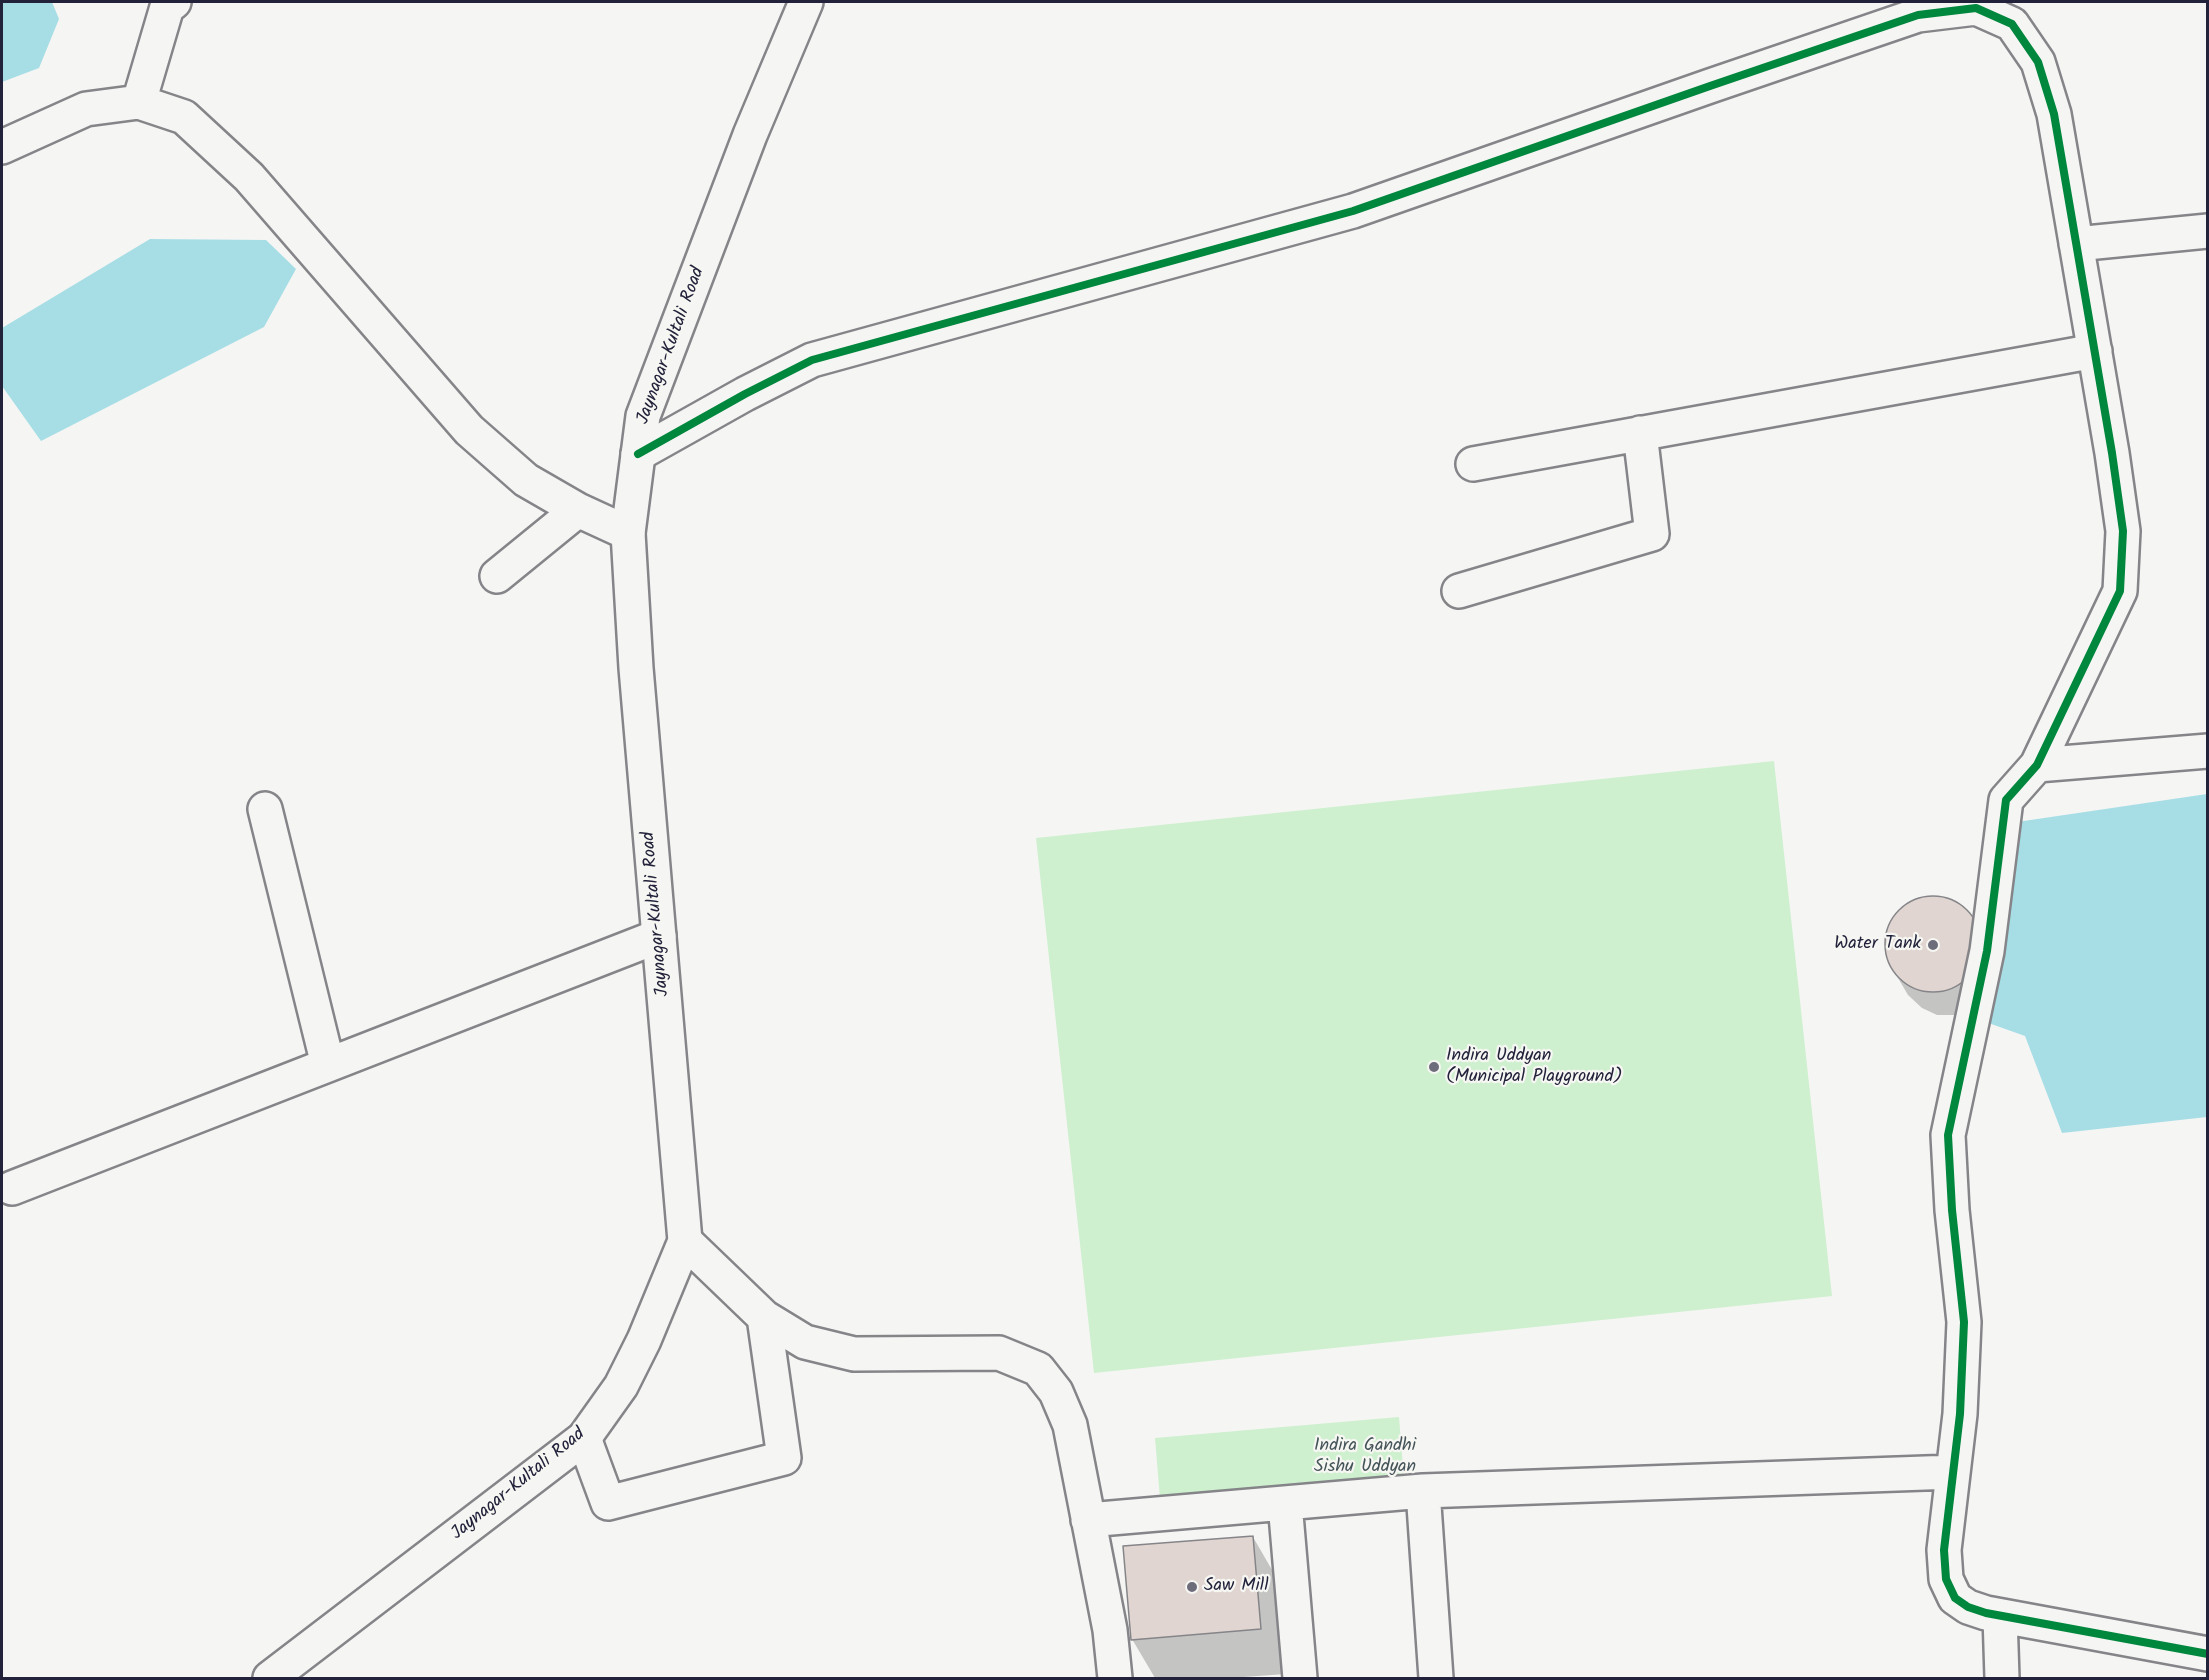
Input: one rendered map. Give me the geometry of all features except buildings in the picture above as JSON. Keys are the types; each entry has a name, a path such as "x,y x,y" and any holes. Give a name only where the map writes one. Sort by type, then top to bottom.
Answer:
{"street":[{"path":"139,102 167,7 174,2"},
{"name":"Jaynagar-Kultali Road","path":"270,1678 584,1438 621,1386 644,1340 685,1241 636,668 628,533 643,416 750,135 806,2"},
{"path":"638,454 745,393 812,360 1353,211 1918,15 1976,8 2010,13 2038,62 2054,114 2123,531 2120,591 2037,765 2006,801 1987,951 1948,1135 1952,1210 1964,1323 1960,1414 1944,1550 1946,1579 1954,1598 1968,1607 2000,1616 2208,1654"},
{"path":"2,147 86,109 139,102 184,117 249,177 469,430 526,480 578,510 628,533"},
{"path":"2076,244 2208,231"},
{"path":"1473,464 2095,351"},
{"path":"1459,591 1652,534 1640,434"},
{"path":"497,576 578,510"},
{"path":"2037,765 2208,751"},
{"path":"265,809 328,1065"},
{"path":"12,1188 659,936"},
{"path":"685,1241 764,1317 805,1342 854,1354 999,1353 1038,1370 1056,1392 1070,1425 1110,1630 1115,1678"},
{"path":"584,1438 608,1503 784,1458 764,1317"},
{"path":"1088,1520 1423,1491 1953,1472"},
{"path":"1423,1491 1436,1678"},
{"path":"1285,1503 1300,1678"},
{"path":"2000,1616 2002,1678"}],"green space":[{"name":"Indira Uddyan (Municipal Playground)","path":"1774,761 1832,1296 1094,1373 1036,838"},
{"name":"Indira Gandhi Sishu Uddyan","path":"1399,1417 1405,1492 1161,1511 1155,1438"}],"water":[{"path":"2,2 52,2 59,19 39,68 2,82"},
{"path":"150,239 266,240 296,269 264,327 41,441 2,386 2,328"},
{"path":"2207,794 2207,1117 2062,1133 2025,1036 1980,1020 2010,823"}],"cycle path":[{"path":"638,454 745,394 812,360 1353,211 1918,15 1976,8 2012,24 2038,62 2054,114 2112,453 2123,531 2120,591 2037,765 2006,800 1987,951 1948,1135 1952,1210 1964,1322 1960,1414 1944,1550 1946,1579 1955,1598 1968,1607 1986,1613 2208,1654"}],"place":[{"name":"Water Tank","path":"1933,945"},
{"name":"Indira Uddyan (Municipal Playground)","path":"1434,1067"},
{"name":"Saw Mill","path":"1192,1587"}]}
